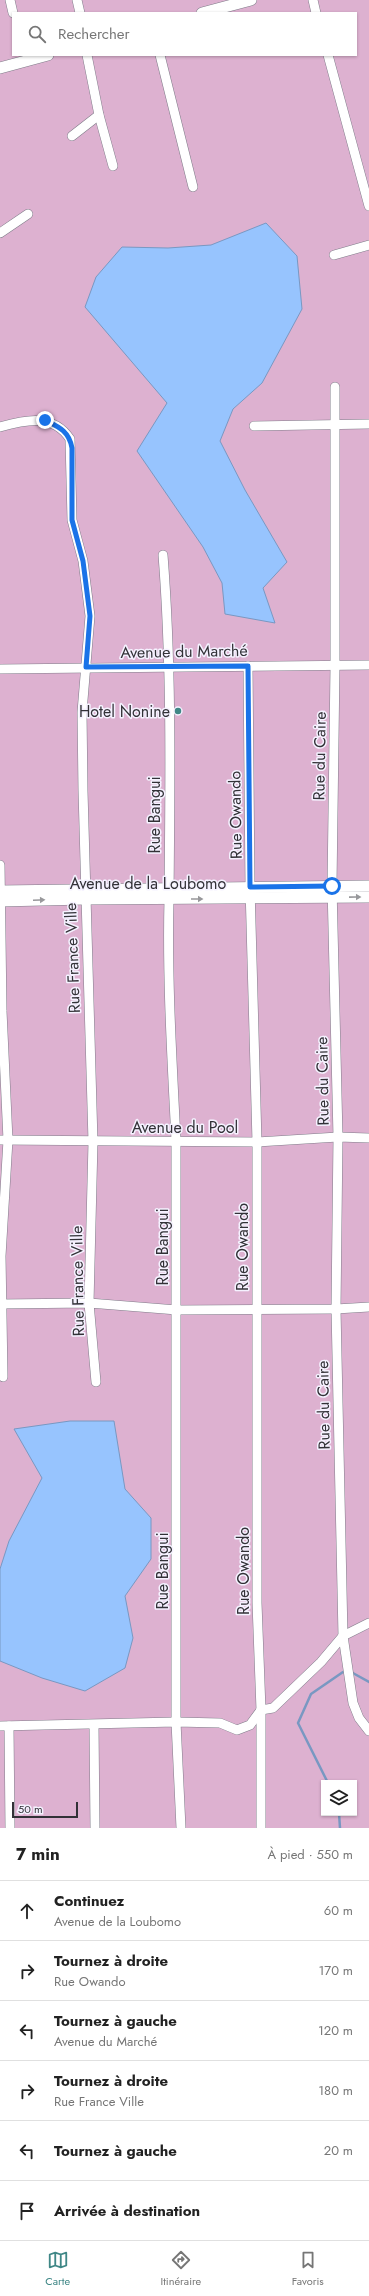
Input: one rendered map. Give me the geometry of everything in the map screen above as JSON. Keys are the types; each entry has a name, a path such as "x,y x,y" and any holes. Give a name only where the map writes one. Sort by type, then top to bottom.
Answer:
{"street":[{"path":"10,0 14,12"},
{"path":"77,0 80,12"},
{"path":"206,12 251,0"},
{"path":"313,0 316,12"},
{"path":"0,68 25,58 40,56"},
{"path":"88,56 99,115 113,166"},
{"path":"160,56 193,187"},
{"path":"328,56 369,206"},
{"path":"72,136 99,115"},
{"path":"0,233 28,214"},
{"path":"334,255 369,245"},
{"name":"Rue du Caire","path":"335,386 335,666 332,886 338,1137 336,1309 343,1636 353,1703 359,1718 369,1731"},
{"name":"Rue France Ville","path":"0,427 30,420 45,420 65,432 70,439 72,520 83,561 90,616 82,712 84,894 93,1142 89,1303 96,1382"},
{"path":"254,426 369,424"},
{"name":"Rue Bangui","path":"163,555 170,666 169,893 172,1055 176,1140 177,1310 176,1722 181,1828"},
{"name":"Avenue du Marché","path":"0,669 369,665"},
{"name":"Rue Owando","path":"248,666 250,887 257,1142 257,1603 261,1710 261,1828"},
{"path":"0,865 4,1140 0,1304 3,1377"},
{"name":"Avenue de la Loubomo","path":"0,896 169,893 250,887 369,886"},
{"name":"Avenue de la Loubomo","path":"169,893 251,899 369,897"},
{"name":"Avenue du Pool","path":"4,1140 93,1142 176,1140 257,1142 338,1137 369,1138"},
{"path":"0,1304 89,1303 177,1310 336,1309 369,1307"},
{"path":"10,1828 5,1726 176,1722 220,1723 236,1730 250,1725 261,1710 273,1708 321,1662 343,1636 369,1623"},
{"path":"94,1725 95,1828"}],"shaded area":[{"path":"0,0 369,0 369,1828 0,1828"}],"water":[{"path":"266,223 297,256 302,309 262,383 233,409 220,441 245,490 287,562 263,588 275,623 225,614 222,583 203,547 137,451 167,403 85,307 96,277 122,247 168,248 211,245"},
{"path":"70,1421 114,1421 125,1489 151,1518 151,1559 125,1596 133,1638 125,1668 85,1691 42,1678 0,1661 0,1569 9,1541 42,1478 14,1429"}],"waterway":[{"path":"326,1780 298,1723 311,1694 343,1672 346,1672"},
{"path":"351,1672 369,1682"},
{"path":"339,1816 340,1828"}],"place":[{"name":"Hotel Nonine","path":"178,711"}],"route":[{"path":"45,420 65,432 70,439 72,448 72,520 83,561 89,600 90,616 86,667 248,666 250,887 332,886"}]}
